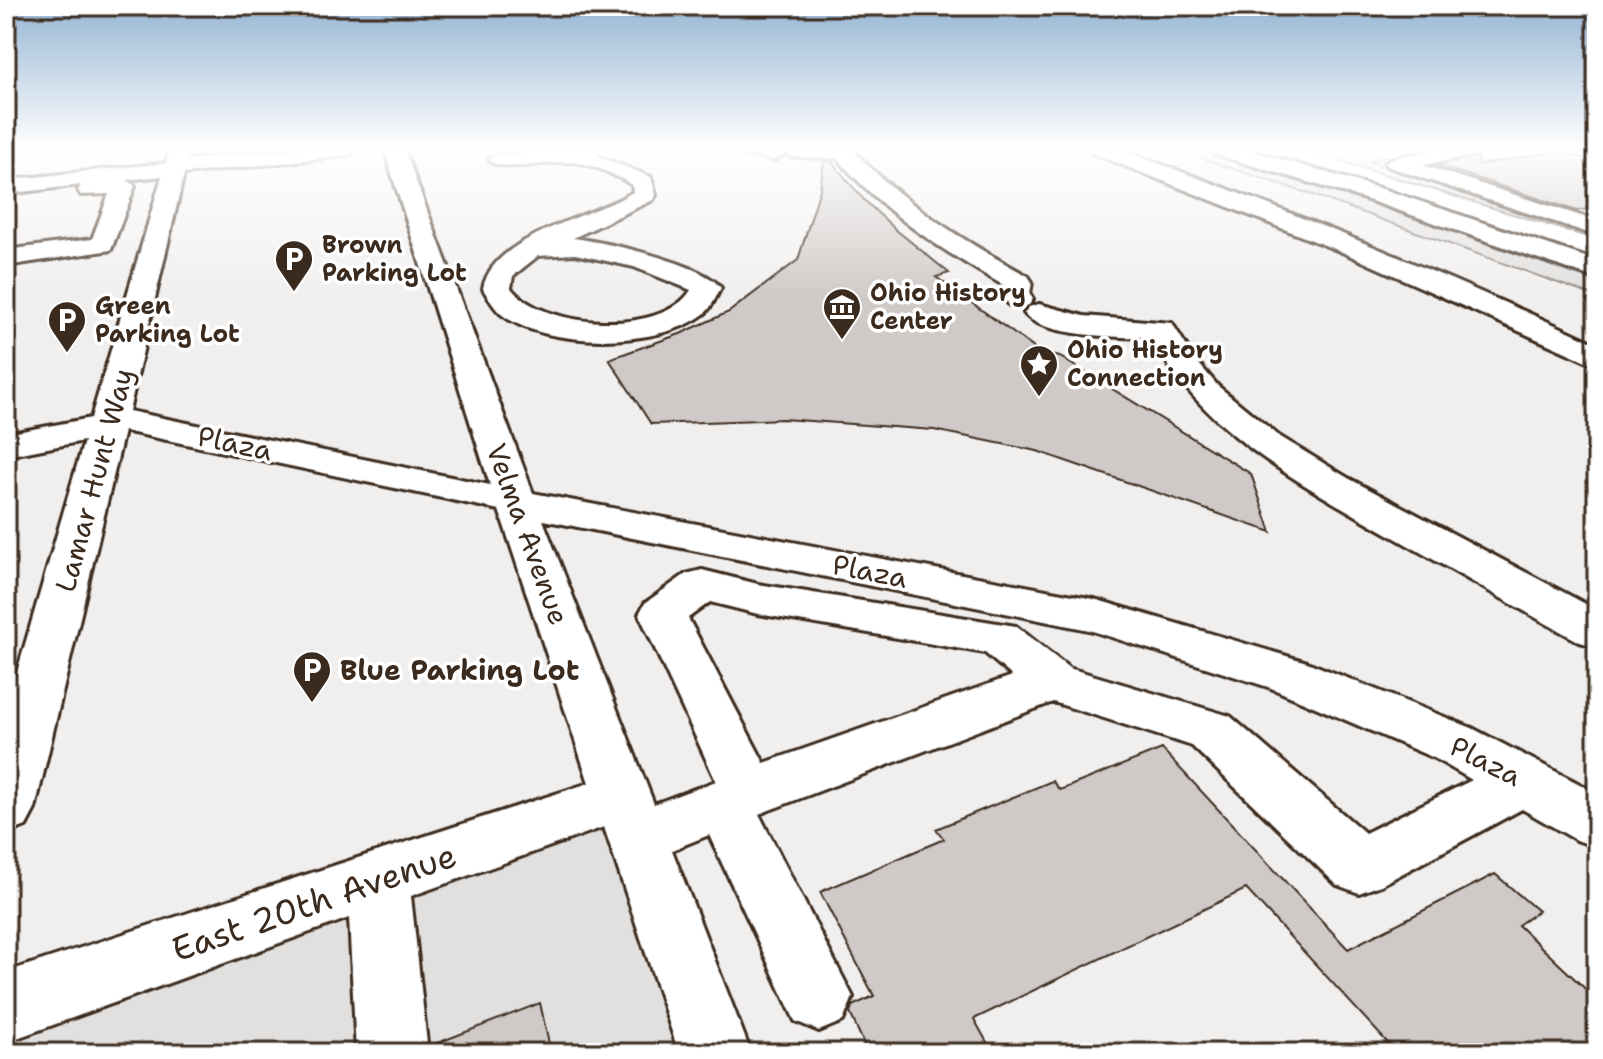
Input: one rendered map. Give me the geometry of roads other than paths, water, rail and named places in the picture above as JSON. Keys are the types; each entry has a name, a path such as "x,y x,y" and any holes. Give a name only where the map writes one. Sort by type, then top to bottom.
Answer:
{"highway":[{"path":"1387,198 1597,270"},
{"path":"1436,198 1597,251"}],"street":[{"path":"6,258 102,245 119,198"},
{"name":"Lamar Hunt Way","path":"6,809 168,198"},
{"name":"Velma Avenue","path":"411,198 516,502 715,1053"},
{"path":"574,239 698,280 707,288 705,299 694,309 632,329 590,332 538,320 515,308 502,298 496,288 501,269 516,256 530,249 574,239 641,198"},
{"path":"891,198 943,240 1018,282 1016,294 1029,306 1066,322 1161,329 1173,353 1195,383 1253,435 1345,493 1597,630"},
{"path":"1236,198 1380,256 1597,356"},
{"path":"1504,198 1597,229"},
{"path":"6,281 152,261"},
{"name":"Plaza","path":"110,422 1094,615 1289,675 1453,743 1597,822"},
{"path":"6,445 110,422"},
{"path":"819,997 662,614 702,585 758,599 999,638 1052,682 1211,731 1359,866 1525,780"},
{"name":"East 20th Avenue","path":"6,1007 378,880 630,816 737,798 1052,682"},
{"path":"378,880 392,1053"}],"place":[{"name":"Brown Parking Lot","path":"294,293"},
{"name":"Ohio History Center","path":"842,341"},
{"name":"Green Parking Lot","path":"67,354"},
{"name":"Ohio History Connection","path":"1039,398"},
{"name":"Blue Parking Lot","path":"312,704"}]}
